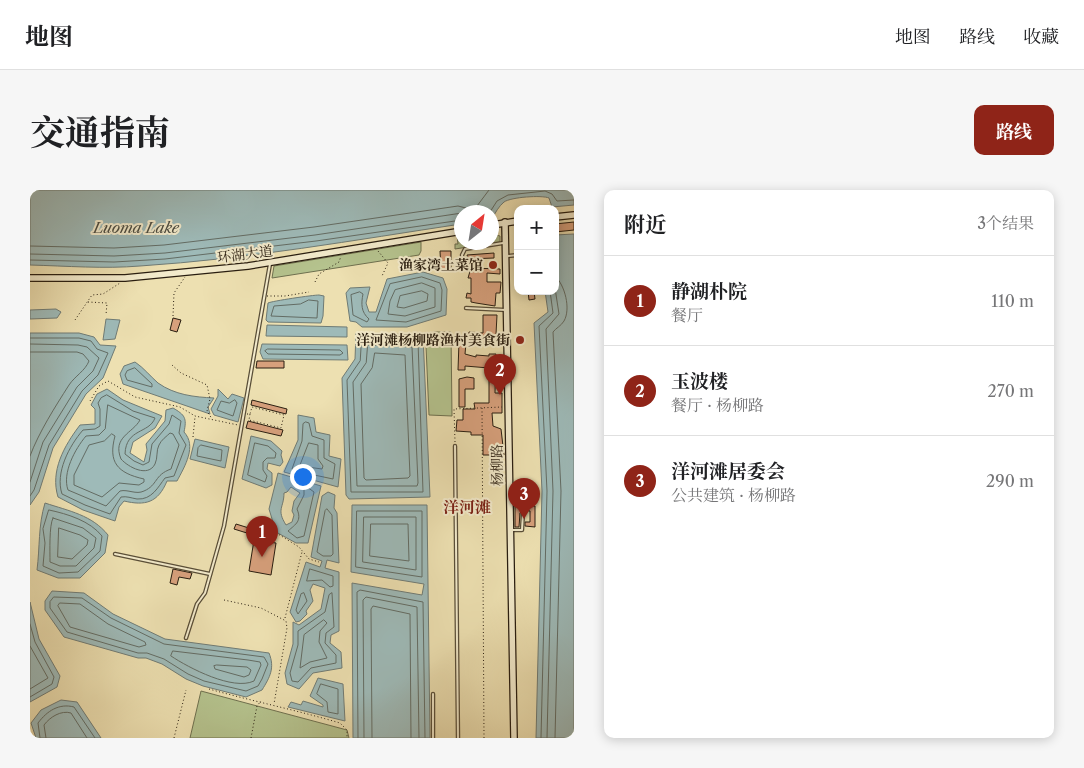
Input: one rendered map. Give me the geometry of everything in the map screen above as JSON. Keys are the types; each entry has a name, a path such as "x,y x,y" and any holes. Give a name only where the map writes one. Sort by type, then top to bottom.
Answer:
{"street":[{"path":"559,217 574,215"},
{"path":"499,223 514,221"},
{"name":"杨柳路","path":"505,222 514,738"},
{"name":"环湖大道","path":"30,278 129,277 270,264 454,232"}],"lane":[{"path":"463,269 462,255 465,249 506,243"},
{"path":"506,256 514,256"},
{"path":"186,638 197,604 205,593 224,526 270,264"},
{"path":"466,308 507,310"},
{"path":"455,446 458,738"},
{"path":"510,530 522,530 523,513"},
{"path":"115,554 210,574"},
{"path":"433,694 433,738"}],"path":[{"path":"375,247 388,263 382,276"},
{"path":"315,282 319,274 340,262 340,252"},
{"path":"173,316 174,293 188,272"},
{"path":"75,320 92,295 106,292 129,277"},
{"path":"264,295 285,296 309,292"},
{"path":"87,302 107,303 106,314"},
{"path":"172,366 181,373 207,385 210,399 207,411 212,420"},
{"path":"90,400 102,383 108,381 135,397 180,406 195,416 241,425"},
{"path":"252,407 284,415 281,428 249,420 250,414 252,407"},
{"path":"455,446 454,409 508,407"},
{"path":"482,408 484,738"},
{"path":"243,413 250,414"},
{"path":"192,437 195,416"},
{"path":"266,520 270,529 309,559 319,562"},
{"path":"268,540 270,529"},
{"path":"274,704 287,628 285,619 302,552"},
{"path":"224,600 261,608 285,619"},
{"path":"208,689 234,697 274,704 344,725 347,730 347,738"},
{"path":"174,738 186,690"},
{"path":"251,738 257,706 262,701"}],"green space":[{"path":"421,242 419,255 272,278 274,266"},
{"path":"433,332 451,332 452,416 429,415 426,346 433,345"},
{"path":"201,691 347,730 349,738 190,738"}],"water":[{"name":"Luoma Lake","path":"30,190 574,190 574,205 551,205 549,198 540,197 508,200 499,208 499,205 454,205 454,225 301,248 221,259 126,267 30,265"},
{"path":"574,234 574,738 536,738 542,491 534,323 548,312 546,295 559,295 559,235"},
{"path":"423,272 443,278 447,289 446,315 407,327 362,327 356,322 350,321 346,293 350,288 370,287 366,303 369,312 376,312 387,279"},
{"path":"319,295 324,296 321,323 268,322 266,320 268,303"},
{"path":"56,309 61,312 57,318 30,319 30,310"},
{"path":"106,319 120,320 115,339 103,340"},
{"path":"267,325 347,327 347,337 266,336"},
{"path":"30,333 79,333 94,337 100,345 116,346 103,378 86,394 53,448 39,492 30,505"},
{"path":"356,333 423,335 430,497 349,499 346,495 342,378 355,359"},
{"path":"262,344 347,345 348,360 263,359 260,352"},
{"path":"135,362 164,387 178,393 214,398 208,407 210,414 123,384 120,374 124,366"},
{"path":"107,389 123,400 162,416 155,428 133,442 130,453 144,462 147,450 146,444 165,421 166,410 173,408 184,417 184,432 190,443 188,456 177,481 167,481 159,494 150,501 138,503 124,501 119,507 115,521 83,510 58,497 56,487 57,468 64,450 80,425 95,424 95,409 91,405 97,394"},
{"path":"218,389 228,399 232,394 244,398 238,422 214,415 211,409 218,396"},
{"path":"298,415 314,418 316,432 330,435 329,456 341,459 338,487 284,472 298,440"},
{"path":"251,436 271,441 282,451 283,462 280,466 268,463 267,469 272,473 272,485 266,488 242,479"},
{"path":"195,439 229,447 225,468 190,459"},
{"path":"278,473 321,486 308,543 296,543 276,532 269,509","holes":["291,487 300,493 294,501 292,522 286,525 281,515 284,493"]},
{"path":"328,492 335,495 334,508 337,513 339,563 327,560 325,568 339,572 339,631 331,635 330,643 341,652 342,668 313,673 299,689 287,684 285,673 293,644 293,622 299,625 321,609 325,588 313,584 310,590 313,601 306,611 307,614 300,621 296,622 290,612 306,562 320,567 322,561 311,557 322,496"},
{"path":"45,503 87,518 102,528 108,535 105,553 80,578 58,578 37,570 40,528"},
{"path":"352,505 427,505 430,738 353,738 352,583 422,595 424,584 351,572"},
{"path":"52,591 84,593 113,614 165,639 269,653 272,668 269,677 262,690 246,697 203,686 186,679 162,664 146,658 138,658 64,637 45,610 45,601"},
{"path":"30,602 39,639 60,676 57,687 30,702"},
{"path":"318,678 343,684 345,721 288,707 291,702 301,705 303,701 323,707 323,705 310,696"},
{"path":"61,700 77,702 101,738 36,738 31,723 41,710"}],"building":[{"path":"574,222 574,230 559,232 559,224"},
{"path":"440,251 451,251 451,270 441,270"},
{"path":"494,253 494,258 468,259 467,255"},
{"path":"471,268 500,269 500,274 487,273 487,282 501,282 500,293 496,293 495,306 471,302 471,298 466,298 467,293 471,294 471,278 468,278"},
{"path":"528,295 534,295 535,299 529,300"},
{"path":"483,315 497,315 496,334 500,334 500,345 468,343 469,332 483,333"},
{"path":"173,318 181,320 177,332 170,330"},
{"path":"459,342 466,343 465,354 476,357 476,355 489,356 489,354 496,354 495,393 502,393 502,413 492,413 493,426 501,429 504,455 483,455 483,435 471,435 471,432 456,431 457,420 463,420 463,409 475,409 474,403 489,403 489,368 465,366 465,370 458,370"},
{"path":"257,361 284,361 284,368 256,368"},
{"path":"474,378 474,389 465,389 465,407 459,407 459,379"},
{"path":"252,400 287,409 286,414 251,405"},
{"path":"248,421 283,430 281,436 246,428"},
{"path":"515,505 535,506 535,527 525,526 525,522 530,522 530,511 523,510 520,513 519,527 515,527"},
{"path":"236,524 265,533 263,538 234,529"},
{"path":"254,540 276,543 271,575 249,571"},
{"path":"173,569 192,573 190,579 179,577 177,585 170,583"}],"place":[{"name":"渔家湾土菜馆","path":"493,265"},
{"name":"洋河滩杨柳路渔村美食街","path":"520,340"},
{"name":"玉波楼","path":"500,395"},
{"name":"洋河滩居委会","path":"524,519"},
{"name":"静湖朴院","path":"262,557"}],"district":[{"name":"洋河滩","path":"467,507"}]}
